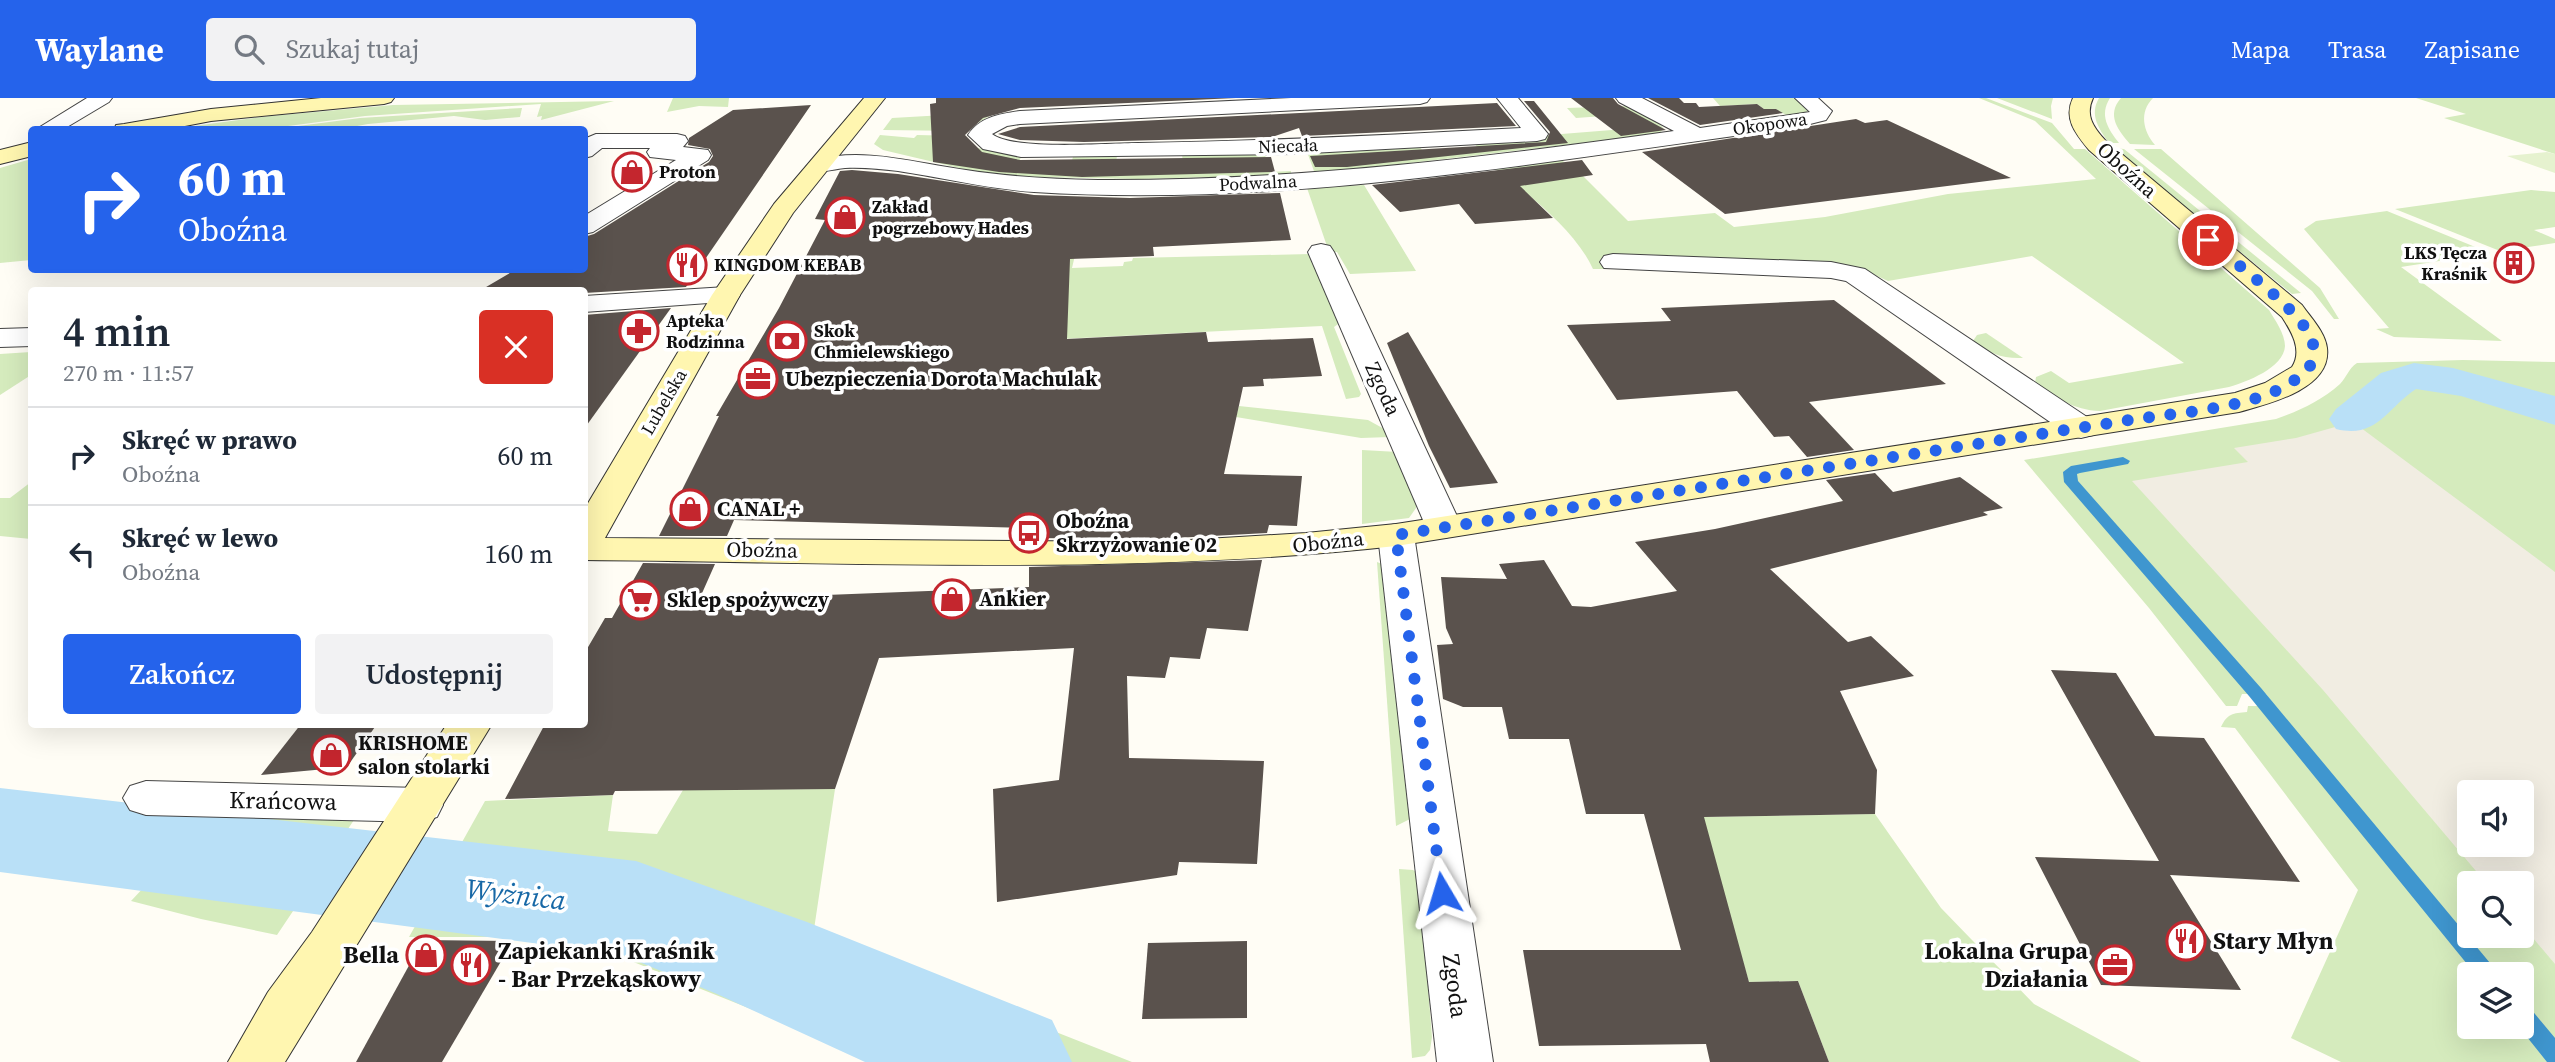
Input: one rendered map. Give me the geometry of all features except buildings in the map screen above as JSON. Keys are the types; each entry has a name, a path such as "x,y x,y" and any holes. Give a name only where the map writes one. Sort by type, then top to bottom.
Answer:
{"street":[{"path":"52,126 102,98"},
{"path":"148,126 224,113 384,98"},
{"name":"Lubelska","path":"588,535 726,295 783,209 875,98"},
{"name":"Niecała","path":"1420,98 1014,118 982,129 980,137 991,144 1021,150 1292,147 1537,134 1507,98"},
{"path":"1626,98 1695,134"},
{"name":"Okopowa","path":"1695,134 1819,116 1822,111 1819,107 1805,98"},
{"name":"Oboźna","path":"588,549 1156,554 1233,551 1396,535 2239,402 2270,393 2302,375 2310,366 2313,344 2305,327 2292,311 2097,145 2080,122 2078,110 2083,98"},
{"name":"Podwalna","path":"822,165 872,159 980,180 1027,184 1248,184 1466,165 1695,134"},
{"path":"588,148 596,141 677,141 658,152 700,155 588,225"},
{"path":"0,157 28,149"},
{"name":"Zgoda","path":"1321,252 1444,527"},
{"path":"1613,262 1831,270 1855,275 2081,428"},
{"path":"588,304 726,295"},
{"path":"0,338 28,337"},
{"name":"Zgoda","path":"1396,535 1465,1062"},
{"path":"241,1062 287,1008 330,947 468,728"},
{"name":"Krańcowa","path":"146,799 420,805"},
{"path":"256,1062 287,1008"}],"green space":[{"path":"673,98 729,98 728,107 699,106 667,112"},
{"path":"1713,98 1796,98 1811,110 1791,118 1776,109 1764,109 1757,104 1720,106"},
{"path":"1979,98 1986,98 2052,123 2074,149 2085,149 2269,310 2285,341 2283,354 2278,361 2263,373 2229,387 2100,411 2073,406 2035,383 2036,377 2051,371 2069,383 2184,363 2032,256 1888,281 1850,267 1790,260 1616,255 1611,256 1613,269 1593,269 1563,227 1536,201 1495,169 1560,159 1583,176 1628,221 1715,213 1734,227 1825,217 1948,194 2096,179 2035,121"},
{"path":"1997,98 2053,98 2052,119"},
{"path":"2099,98 2110,98 2105,116 2108,127 2119,143 2109,143 2099,127 2095,110"},
{"path":"2121,98 2153,98 2146,109 2144,122 2155,145 2130,144 2121,133 2115,122 2114,110"},
{"path":"2416,98 2555,98 2555,154 2444,118 2466,114"},
{"path":"614,101 541,120 542,116 537,117 541,104 365,116 288,126 194,126 393,105"},
{"path":"1627,106 1656,120 1664,129 1658,134 1315,174 1306,149 1420,147 1424,153 1481,151 1472,141 1637,128 1631,114 1576,118 1567,108"},
{"path":"522,108 520,117 485,120 454,116 357,126 298,126 360,118"},
{"path":"997,112 963,131 883,130 892,118"},
{"path":"880,135 914,138 917,135 961,136 977,148 1022,154 1017,168 1071,164 1074,153 1117,156 1115,168 1183,166 1182,153 1265,152 1267,172 1291,171 1291,175 1138,179 993,176 883,150 874,144"},
{"path":"2113,148 2124,149 2301,293 2292,294"},
{"path":"2134,149 2161,149 2320,288 2339,319 2334,319 2312,291"},
{"path":"2547,152 2555,154 2555,173 2507,156"},
{"path":"28,160 28,260 0,263 0,168"},
{"path":"1364,185 1416,271 1350,274 1337,252 1329,252 1307,188"},
{"path":"2531,190 2555,192 2555,227 2534,230 2555,239 2555,243 2500,251 2395,209"},
{"path":"2387,211 2490,253 2401,267 2502,341 2394,337 2376,329 2389,328 2304,229 2316,221"},
{"path":"1076,251 1072,268 1123,266 1124,262 1132,261 1133,258 1310,254 1341,322 1334,327 1361,394 1359,397 1346,399 1322,326 1060,339 963,296"},
{"path":"1986,333 2023,358 1996,354 1973,341 1977,335"},
{"path":"28,352 28,377 0,395 0,354"},
{"path":"2463,360 2555,362 2555,1055 2534,1030 2534,962 2478,962 2467,948 2534,948 2534,871 2457,871 2457,936 2340,794 2266,694 2242,694 2237,706 2226,706 2149,608 2024,460 2276,419 2325,396 2340,384 2357,363"},
{"path":"1239,406 1368,420 1386,430 1390,437 1361,438 1236,417"},
{"path":"1362,450 1398,452 1416,502 1416,508 1409,518 1362,524"},
{"path":"28,484 28,539 0,536 0,498 10,498"},
{"path":"1377,562 1382,564 1410,819 1396,826"},
{"path":"2248,706 2262,706 2457,943 2457,948 2461,948 2472,962 2457,962 2457,1039 2534,1039 2534,1037 2555,1062 2341,1062 2291,1038 2358,890 2235,728 2221,727 2231,715 2247,712"},
{"path":"835,789 813,936 1132,1062 883,1062 586,943 522,937 409,937 485,801 613,795 608,831 657,834 683,790"},
{"path":"0,798 144,809 360,811 277,935 131,901 146,885 0,867"},
{"path":"1875,814 1941,908 2034,1004 2141,1062 1829,1062 1798,981 1749,982 1700,817"},
{"path":"1399,869 1413,870 1419,874 1432,1037 1430,1050 1425,1056 1412,1058"}],"shaded area":[{"path":"2353,422 2555,572 2555,964 2534,939 2534,871 2476,871 2464,857 2534,857 2534,780 2457,780 2457,849 2323,690 2132,481 2248,462 2234,448 2296,438"}],"waterway":[{"path":"2352,419 2396,382 2414,376 2453,381 2555,411"},
{"path":"2123,461 2076,469 2070,472 2071,482 2255,692 2478,962"},
{"name":"Wyżnica","path":"0,830 636,909 762,958 1004,1062"},
{"path":"2534,1030 2555,1055"}],"place":[{"name":"Proton","path":"632,172"},
{"name":"Zakład pogrzebowy Hades","path":"845,217"},
{"name":"LKS Tęcza Kraśnik","path":"2514,263"},
{"name":"KINGDOM KEBAB","path":"687,265"},
{"name":"Apteka Rodzinna","path":"639,331"},
{"name":"Skok Chmielewskiego","path":"787,341"},
{"name":"Ubezpieczenia Dorota Machulak","path":"758,379"},
{"name":"CANAL +","path":"690,509"},
{"name":"Oboźna Skrzyżowanie 02","path":"1029,533"},
{"name":"Ankier","path":"952,599"},
{"name":"Sklep spożywczy","path":"640,600"},
{"name":"KRISHOME salon stolarki","path":"331,755"},
{"name":"Stary Młyn","path":"2186,941"},
{"name":"Bella","path":"426,955"},
{"name":"Zapiekanki Kraśnik - Bar Przekąskowy","path":"471,965"},
{"name":"Lokalna Grupa Działania","path":"2115,965"}],"route":[{"path":"1442,893 1396,535 2136,419 2239,402 2270,393 2302,375 2310,366 2313,344 2305,327 2292,311 2208,240"}]}
